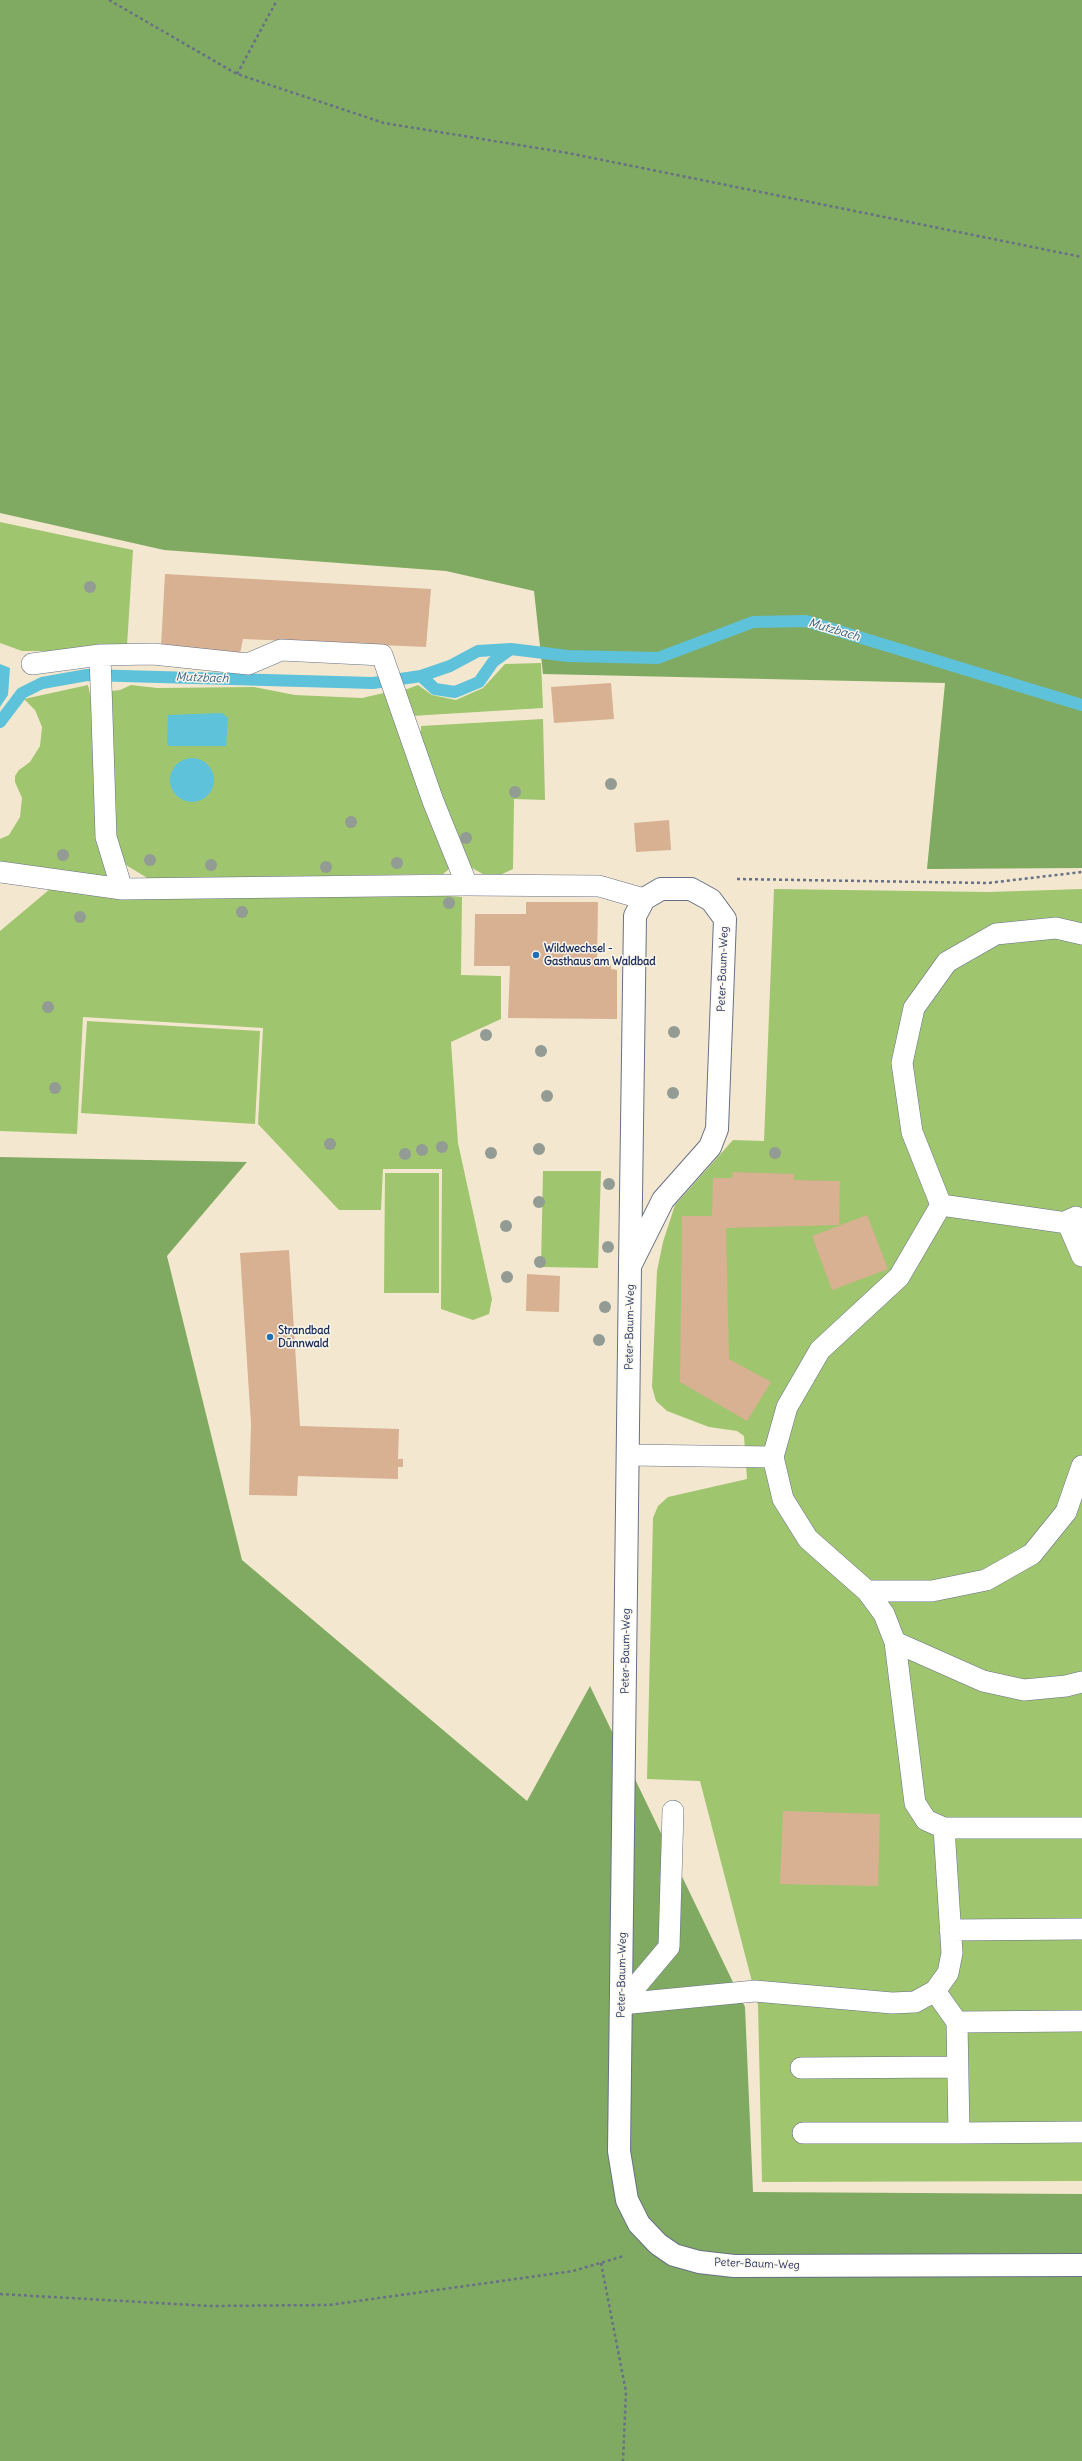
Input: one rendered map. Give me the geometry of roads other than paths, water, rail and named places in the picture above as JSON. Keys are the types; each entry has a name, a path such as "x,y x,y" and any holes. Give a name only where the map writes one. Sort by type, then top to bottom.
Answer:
{"street":[{"name":"Peter-Baum-Weg","path":"630,1266 663,1200 710,1147 717,1129 725,919 712,900 691,889 661,889 644,899 635,916 630,1266 619,2151 621,2174 627,2200 639,2224 658,2244 674,2255 699,2262 734,2266 1082,2265"}],"lane":[{"path":"32,664 100,660 153,654 248,664 281,645 384,657 433,801 467,885"},
{"path":"100,660 106,837 122,889"},
{"path":"0,872 122,889 467,885 599,886 644,899"},
{"path":"941,1205 912,1132 902,1063 914,1008 947,962 996,934 1056,928 1082,934"},
{"path":"941,1205 1077,1220 1082,1256"},
{"path":"941,1205 899,1277 820,1350 787,1407 773,1457 783,1499 808,1539 867,1591 884,1614 895,1642 915,1803 926,1820 944,1828 1082,1828"},
{"path":"628,1455 773,1457"},
{"path":"867,1591 932,1592 986,1580 1032,1554 1066,1512 1082,1466"},
{"path":"895,1642 984,1681 1024,1690 1066,1686 1082,1682"},
{"path":"621,2004 669,1947 672,1811"},
{"path":"621,2004 755,1991 892,2003 915,2002 935,1991 948,1973 952,1953 944,1828"},
{"path":"950,1930 1082,1929"},
{"path":"935,1991 957,2022 959,2133"},
{"path":"957,2022 1082,2021"},
{"path":"801,2068 958,2067"},
{"path":"803,2134 1082,2132"}],"water":[{"path":"0,664 10,668 8,695 0,707"},
{"path":"222,713 228,718 226,746 169,746 167,743 168,715"},
{"path":"192,758 204,762 210,768 214,780 210,792 204,798 192,802 180,798 174,792 170,780 174,768 180,762"}],"waterway":[{"name":"Mutzbach","path":"0,722 22,693 42,683 87,675 373,683 421,676 450,666 478,651 511,649 568,656 658,658 753,622 806,621 1082,705"},
{"name":"Mutzbach","path":"421,676 435,689 455,692 479,682 493,662 511,649"}],"place":[{"name":"Wildwechsel - Gasthaus am Waldbad","path":"536,955"},
{"name":"Strandbad Dünnwald","path":"270,1337"}]}
